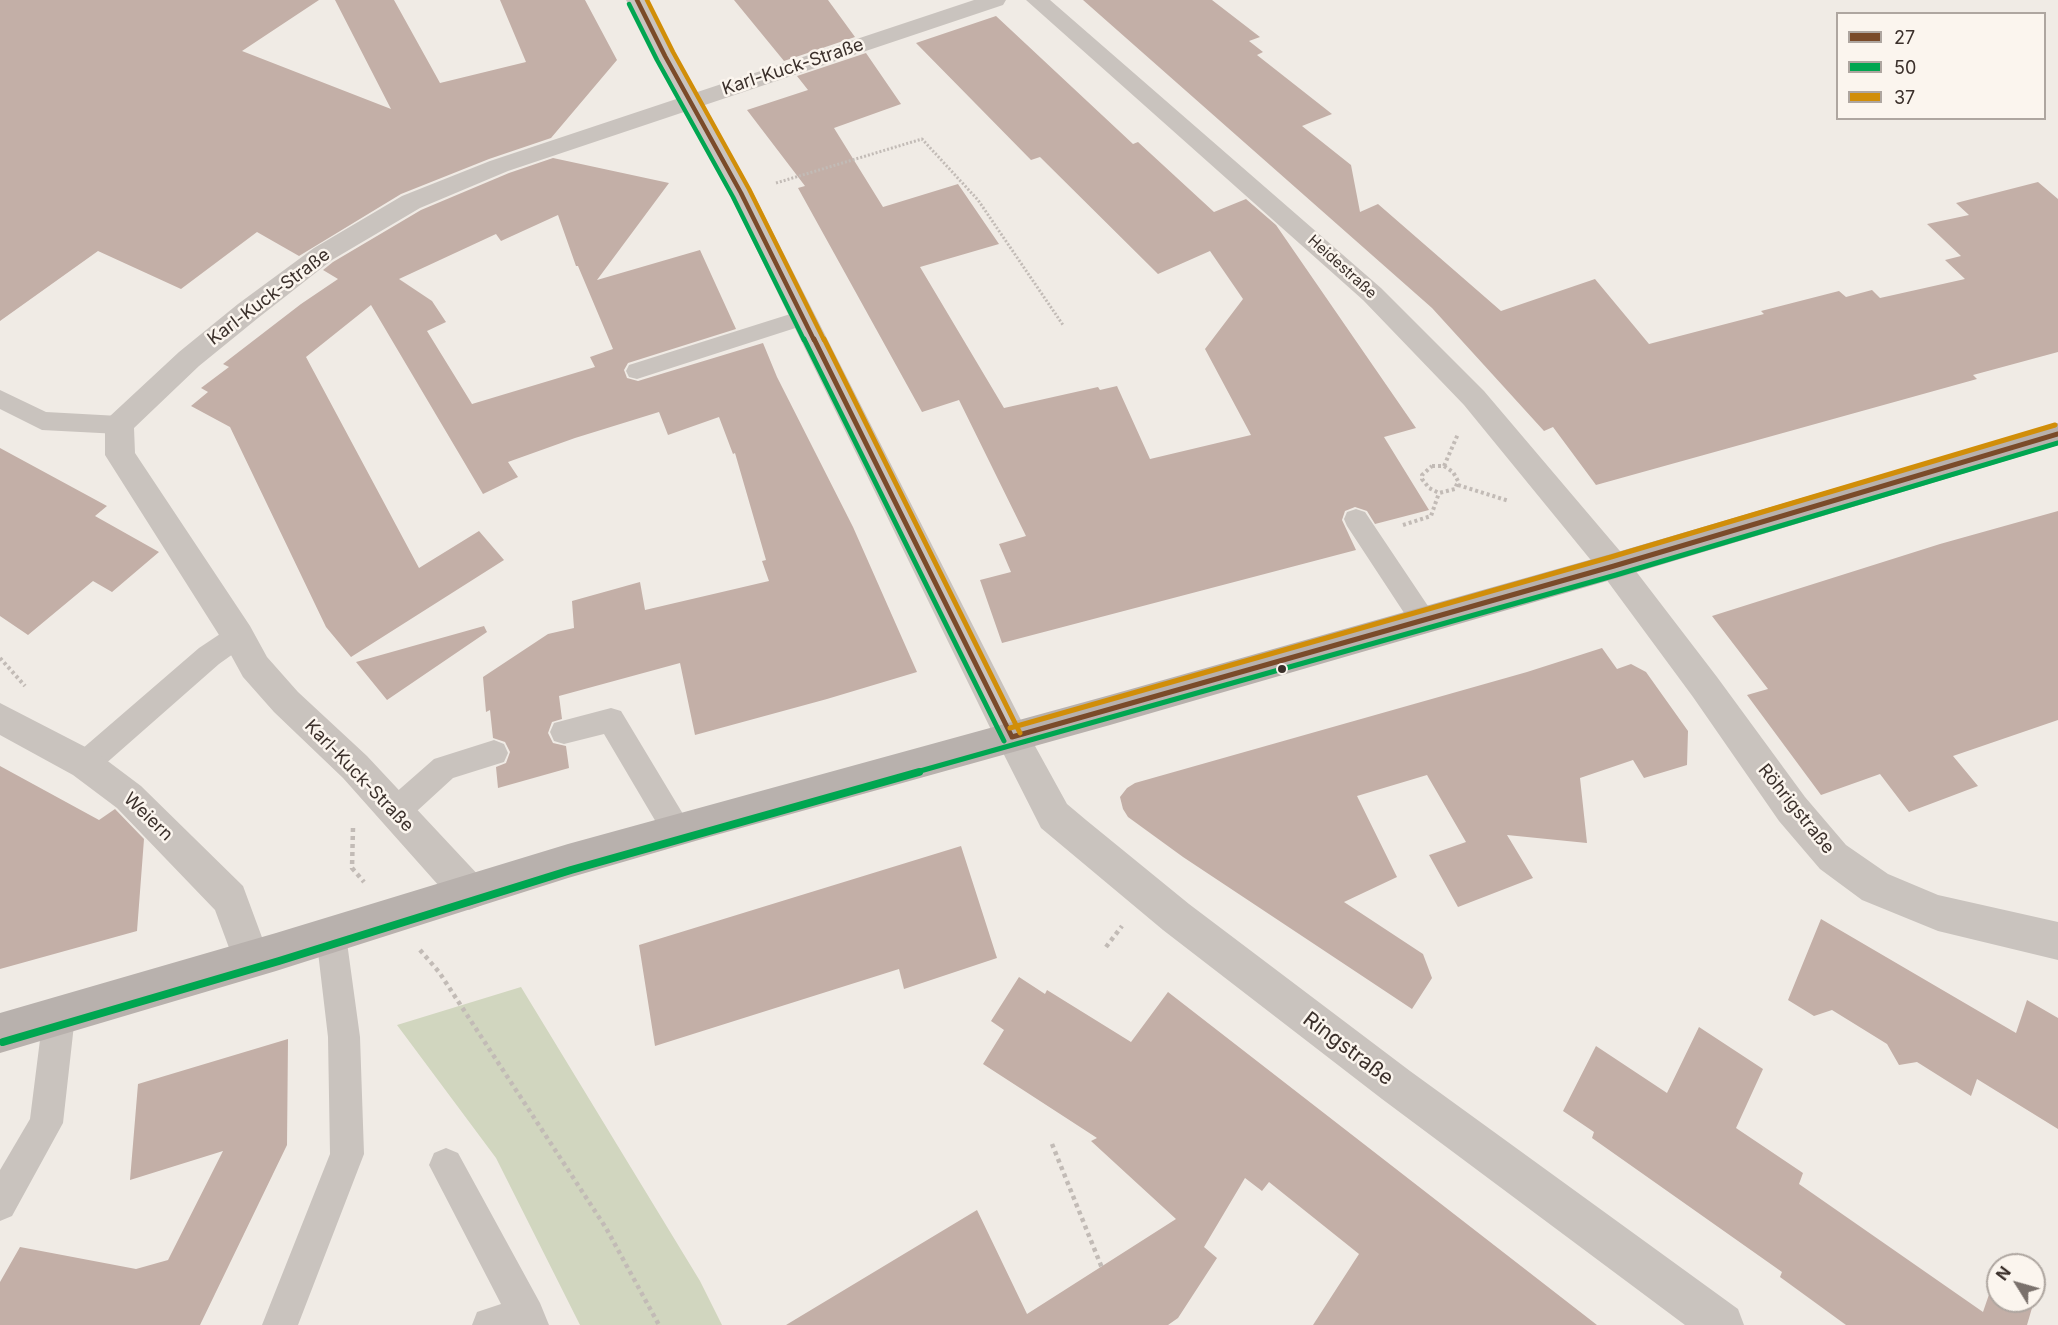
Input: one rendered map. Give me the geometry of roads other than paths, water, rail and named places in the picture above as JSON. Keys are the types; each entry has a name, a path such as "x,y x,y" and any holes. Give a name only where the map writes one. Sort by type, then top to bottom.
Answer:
{"main road":[{"path":"0,1033 331,935 676,829 1012,737 1614,566 2058,434"}],"street":[{"name":"Ringstraße","path":"637,0 741,193 1012,737 1054,816 1176,917 1387,1078 1722,1325"},
{"name":"Karl-Kuck-Straße","path":"469,892 355,767 278,693 255,667 238,636 120,455 119,425 189,359 248,311 323,254 411,202 499,166 995,0"},
{"name":"Heidestraße","path":"1037,0 1372,294 1474,398 1614,566"},
{"name":"Röhrigstraße","path":"1614,566 1705,687 1792,809 1833,856 1875,887 1938,913 2058,941"},
{"name":"Weiern","path":"0,718 85,764 129,797 230,899 250,959"}],"lane":[{"path":"637,371 803,318"},
{"path":"0,399 42,421 119,425"},
{"path":"1356,519 1423,620"},
{"path":"85,764 209,656 238,636"},
{"path":"564,732 611,720 676,829"},
{"path":"395,812 444,768 494,753"},
{"path":"280,1325 347,1154 344,1037 331,935"},
{"path":"0,1204 46,1123 59,1016"},
{"path":"446,1165 529,1321 490,1325"}]}
